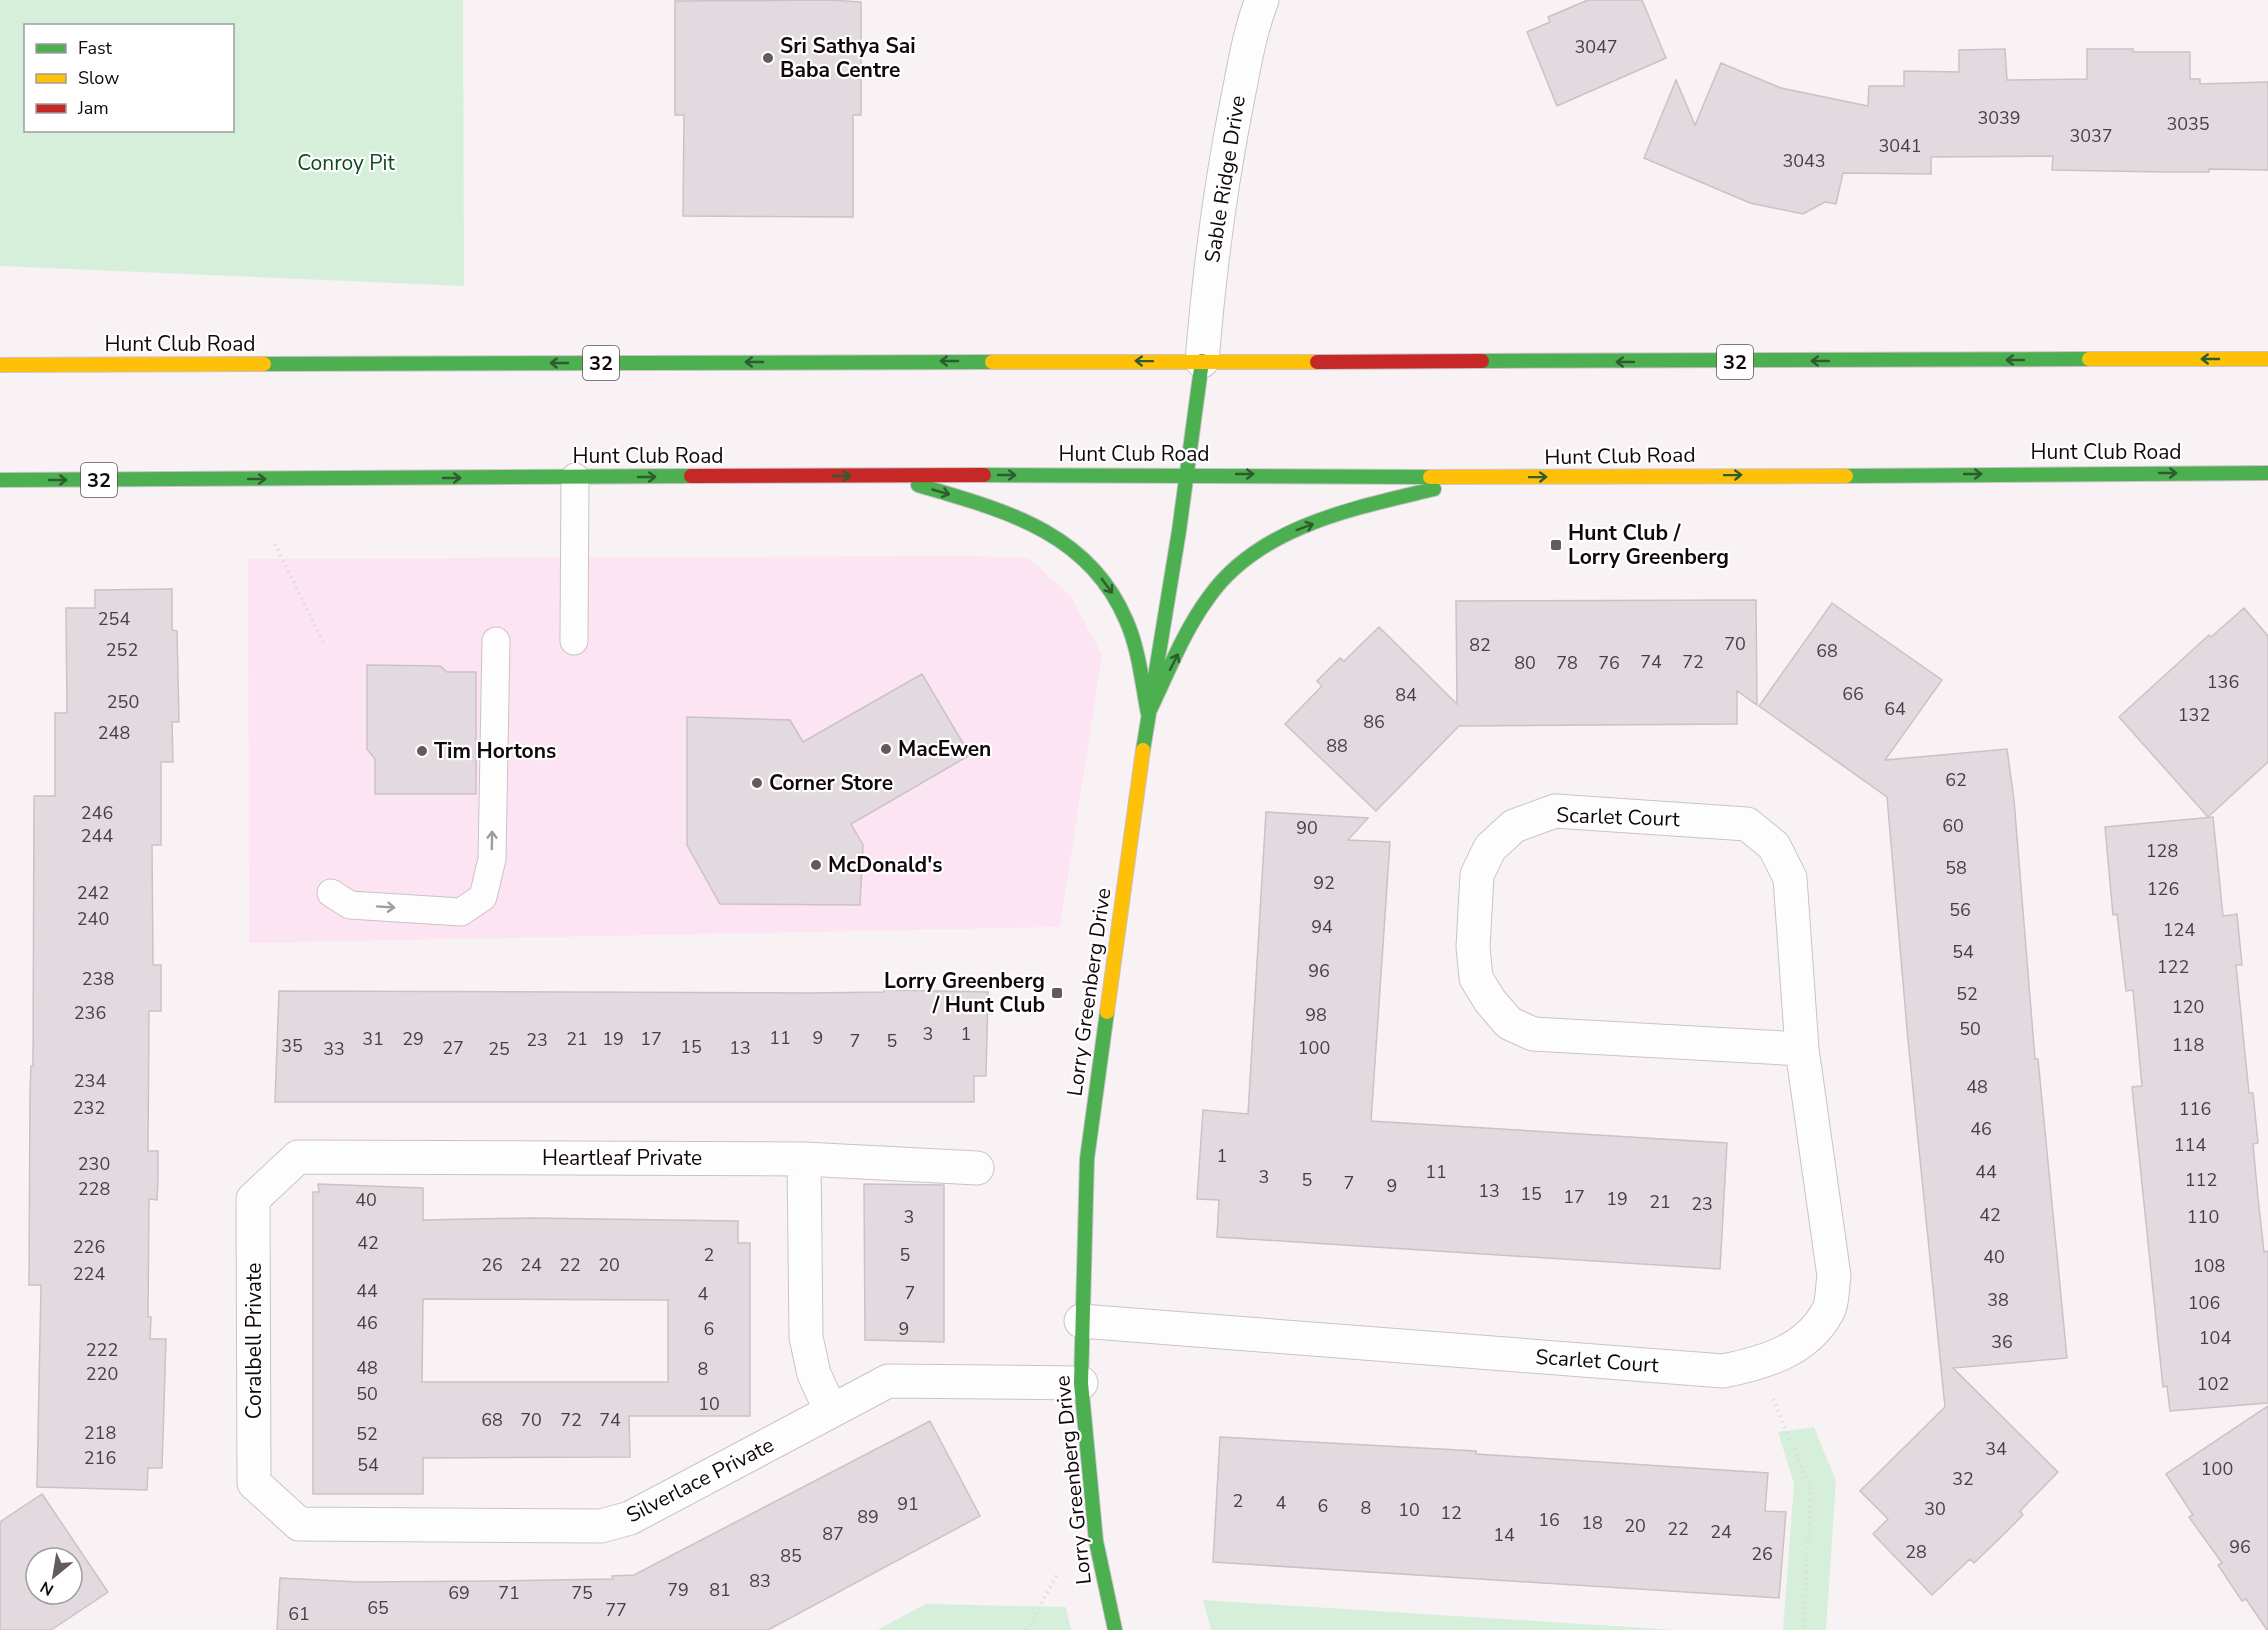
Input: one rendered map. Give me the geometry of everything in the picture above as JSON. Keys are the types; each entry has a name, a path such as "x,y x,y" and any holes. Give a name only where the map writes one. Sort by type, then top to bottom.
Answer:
{"main road":[{"name":"Hunt Club Road","path":"0,365 1202,361 1285,364 2268,359"},
{"name":"Lorry Greenberg Drive","path":"1115,1630 1096,1541 1081,1383 1087,1159 1148,714 1202,361"},
{"name":"Hunt Club Road","path":"0,480 1186,474 1480,478 2268,473"},
{"path":"885,476 1012,513 1047,529 1096,570 1112,592 1125,618 1137,652 1148,714"},
{"path":"1148,714 1201,608 1220,582 1260,546 1297,530 1392,499 1480,478"}],"street":[{"name":"Sable Ridge Drive","path":"1202,361 1207,297 1228,144 1252,24 1262,0"},
{"name":"Scarlet Court","path":"1081,1321 1723,1371 1759,1364 1801,1344 1808,1336 1828,1312 1834,1276 1802,1048 1790,878 1774,846 1747,824 1555,811 1514,826 1490,848 1477,875 1473,947 1476,978 1490,1001 1509,1023 1533,1034 1802,1048"},
{"name":"Heartleaf Private","path":"275,1179 298,1157 804,1159 977,1168"},
{"path":"804,1159 806,1337 814,1374 831,1411"},
{"name":"Coralbell Private","path":"275,1179 253,1199 253,1211 254,1483 276,1503"},
{"name":"Silverlace Private","path":"276,1503 299,1524 601,1526 630,1518 888,1381 1081,1383"}],"lane":[{"path":"574,641 575,477"},
{"path":"331,893 350,905 461,912 483,897 492,859 496,641"}],"path":[{"path":"275,544 323,642"},
{"path":"1759,1364 1811,1490 1803,1630"},
{"path":"1027,1630 1058,1573"}],"shaded area":[{"path":"971,556 1029,558 1072,598 1102,655 1060,927 249,943 248,559"}],"green space":[{"name":"Conroy Pit","path":"0,0 463,0 464,286 0,266"},
{"path":"1814,1427 1836,1481 1826,1630 1783,1630 1794,1484 1778,1432"},
{"path":"1203,1600 1676,1630 1211,1630"},
{"path":"926,1604 1066,1607 1071,1630 877,1630"}],"building":[{"name":"Sri Sathya Sai Baba Centre","path":"830,0 861,2 861,115 853,115 853,217 683,216 684,115 675,115 675,1"},
{"path":"1588,0 1642,0 1666,58 1557,106 1527,32 1550,22 1548,17"},
{"path":"2005,49 2007,80 2087,79 2087,49 2133,49 2133,52 2190,52 2190,79 2200,79 2200,84 2268,82 2268,170 2209,169 2209,172 2165,172 2052,170 2053,156 1931,157 1931,174 1843,173 1836,204 1825,202 1803,214 1750,203 1644,158 1676,80 1695,125 1721,63 1781,88 1868,106 1869,86 1904,86 1904,71 1959,72 1959,50"},
{"path":"172,589 172,630 177,631 179,722 172,722 173,762 161,762 161,845 152,845 153,965 161,965 161,1011 149,1011 148,1151 158,1151 158,1179 157,1200 149,1199 148,1317 151,1317 150,1339 166,1339 162,1468 148,1468 147,1490 37,1487 41,1285 29,1285 34,796 55,796 55,713 67,713 66,608 95,608 95,590"},
{"path":"1756,600 1757,705 1737,691 1737,724 1459,726 1376,811 1285,724 1322,686 1317,681 1340,658 1344,661 1379,627 1457,704 1456,601"},
{"path":"1832,603 1942,680 1885,760 2007,749 2014,800 2035,1059 2038,1059 2067,1358 1953,1368 2058,1472 2020,1511 2023,1515 1999,1539 1974,1563 1970,1559 1932,1595 1873,1534 1888,1519 1860,1491 1945,1407 1908,1040 1887,797 1759,706"},
{"path":"2244,608 2268,636 2268,762 2208,817 2119,717 2209,635 2211,637"},
{"name":"Tim Hortons","path":"367,665 440,666 447,672 476,672 476,794 375,794 375,759 367,749"},
{"name":"Corner Store","path":"922,674 970,755 851,824 863,845 860,905 720,904 687,845 687,717 790,720 803,742"},
{"path":"1266,812 1368,818 1348,840 1390,842 1371,1121 1727,1143 1720,1269 1217,1237 1219,1200 1197,1199 1203,1110 1248,1114"},
{"path":"2213,817 2223,916 2237,914 2242,965 2236,965 2249,1093 2253,1093 2258,1143 2253,1144 2264,1252 2268,1251 2268,1403 2170,1411 2167,1386 2163,1387 2132,1087 2142,1086 2133,990 2126,991 2117,914 2113,915 2105,827"},
{"path":"884,990 988,992 986,1076 974,1076 974,1102 275,1102 279,991 808,993 884,992"},
{"path":"318,1184 423,1188 423,1220 530,1218 738,1221 738,1243 750,1243 750,1416 629,1416 630,1457 423,1458 423,1494 313,1494 313,1192 319,1192","holes":["423,1299 668,1300 668,1382 422,1382"]},
{"path":"864,1184 944,1185 944,1342 865,1340"},
{"path":"2268,1406 2267,1630 2246,1599 2242,1601 2218,1565 2222,1563 2189,1517 2193,1515 2166,1474"},
{"path":"930,1421 980,1516 768,1630 277,1630 280,1578 359,1582 496,1581 613,1579 612,1576 634,1575"},
{"path":"1220,1437 1476,1451 1476,1454 1768,1473 1765,1511 1786,1512 1779,1598 1213,1562"},
{"path":"42,1494 77,1546 24,1546 24,1606 84,1606 84,1556 108,1592 51,1630 0,1630 0,1522"}],"traffic: fast":[{"path":"1482,361 2089,359"},
{"path":"1143,750 1179,531 1202,361"},
{"path":"264,364 992,362"},
{"path":"1846,476 2268,473"},
{"path":"984,475 1430,477"},
{"path":"0,480 691,476"},
{"path":"918,485 981,504 1040,528 1066,545 1089,565 1110,590 1126,620 1140,666 1148,714"},
{"path":"1148,714 1183,639 1200,610 1230,573 1254,553 1281,537 1341,513 1434,489"},
{"path":"1107,1012 1087,1159 1081,1383 1096,1541 1115,1630"}],"traffic: slow":[{"path":"2089,359 2268,359"},
{"path":"992,362 1317,362"},
{"path":"0,365 264,364"},
{"path":"1430,477 1846,476"},
{"path":"1107,1012 1143,750"}],"traffic: jam":[{"path":"1317,362 1482,361"},
{"path":"691,476 984,475"}],"place":[{"name":"Sri Sathya Sai Baba Centre","path":"768,58"},
{"name":"Hunt Club / Lorry Greenberg","path":"1556,545"},
{"name":"MacEwen","path":"886,749"},
{"name":"Tim Hortons","path":"422,751"},
{"name":"Corner Store","path":"757,783"},
{"name":"McDonald's","path":"816,865"},
{"name":"Lorry Greenberg / Hunt Club","path":"1057,993"}]}
